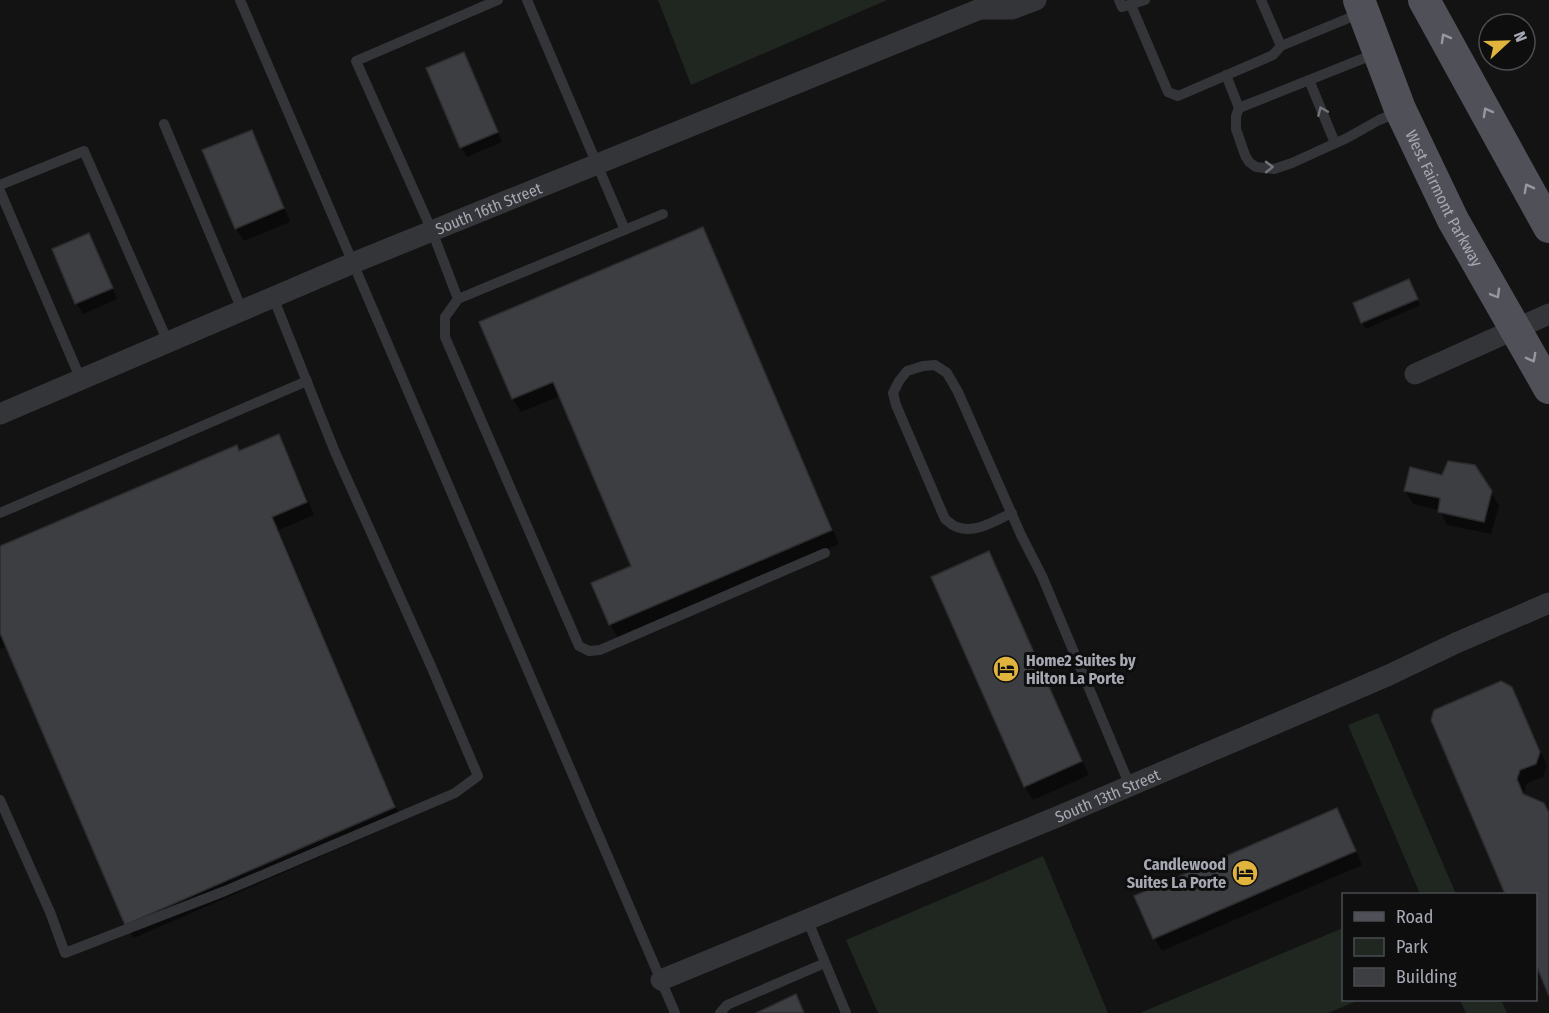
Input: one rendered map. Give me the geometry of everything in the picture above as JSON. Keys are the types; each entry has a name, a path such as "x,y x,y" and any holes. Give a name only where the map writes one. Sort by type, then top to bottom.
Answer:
{"main road":[{"path":"1424,0 1549,227"},
{"name":"West Fairmont Parkway","path":"1361,6 1401,111 1454,220 1549,388"}],"street":[{"name":"South 16th Street","path":"0,414 353,263 983,4 1012,9 1036,0"},
{"path":"1415,374 1549,314"},
{"name":"South 13th Street","path":"661,980 1130,786 1549,603"}],"lane":[{"path":"240,0 675,1013"},
{"path":"458,299 432,231 356,61 498,0"},
{"path":"526,0 625,230"},
{"path":"1119,0 1122,7 1145,0"},
{"path":"1261,0 1281,46"},
{"path":"1131,5 1168,92 1178,96 1273,55 1281,46 1361,6"},
{"path":"1239,108 1378,52"},
{"path":"1226,75 1239,108 1236,116 1239,142 1249,162 1256,167 1274,169 1401,111"},
{"path":"1309,80 1335,143"},
{"path":"164,124 242,310"},
{"path":"0,185 84,151 168,342"},
{"path":"0,191 81,380"},
{"path":"663,214 458,299 445,317 446,337 579,645 589,651 600,650 825,553"},
{"path":"0,800 50,912 65,953 225,891 455,793 478,776 335,452 273,297"},
{"path":"1011,513 981,527 966,529 956,527 945,519 892,393 908,371 936,365 947,373 958,392 1011,513 1042,576 1130,786"},
{"path":"0,513 307,381"},
{"path":"807,919 846,1013"},
{"path":"720,1013 727,1005 825,963"}],"green space":[{"path":"658,0 887,0 691,85"},
{"path":"1378,713 1456,893 1420,893 1348,725"},
{"path":"1043,856 1108,1013 878,1013 846,940"},
{"path":"1342,928 1342,1001 1357,1001 1328,1013 1140,1013"},
{"path":"1460,1001 1501,1001 1507,1013 1466,1013"}],"building":[{"path":"464,52 498,132 460,148 426,68"},
{"path":"252,130 284,208 235,229 202,150"},
{"path":"703,227 832,530 609,625 591,583 631,566 553,382 512,399 479,322"},
{"path":"89,233 113,288 75,304 52,249"},
{"path":"1409,279 1418,299 1361,323 1353,303"},
{"path":"279,434 307,502 272,517 395,807 125,925 0,633 0,546 237,445 239,451"},
{"path":"1448,461 1475,465 1492,491 1484,522 1438,512 1440,498 1404,491 1410,467 1442,475"},
{"name":"Home2 Suites by Hilton La Porte","path":"989,551 1082,761 1024,787 931,577"},
{"path":"1501,681 1512,687 1540,752 1536,764 1520,770 1517,779 1523,794 1544,803 1549,813 1549,996 1537,967 1537,893 1505,893 1431,720 1434,710"},
{"name":"Candlewood Suites La Porte","path":"1337,808 1356,851 1153,939 1134,896"},
{"path":"796,994 804,1013 756,1013"}],"place":[{"name":"Home2 Suites by Hilton La Porte","path":"1006,669"},
{"name":"Candlewood Suites La Porte","path":"1245,873"}]}
